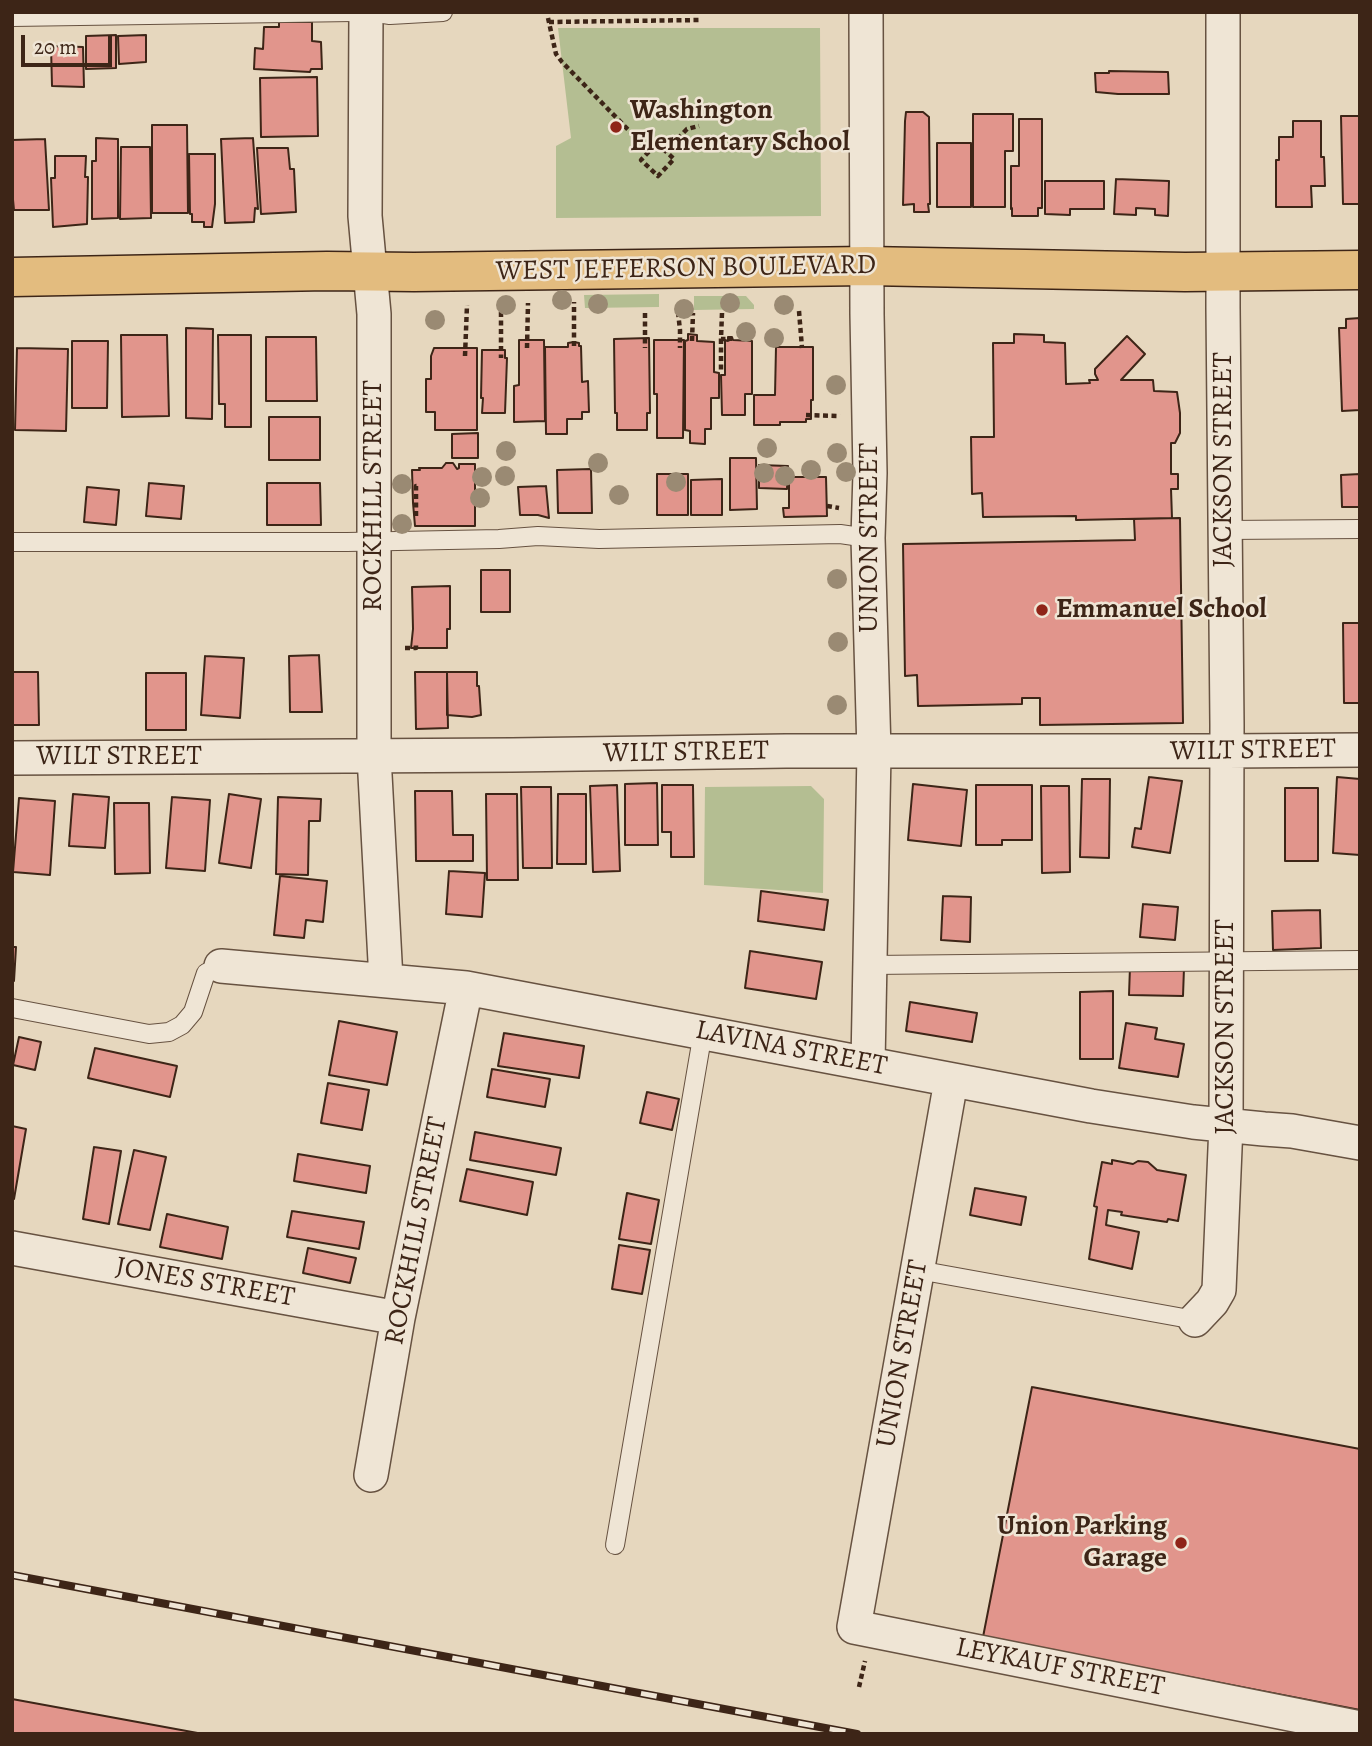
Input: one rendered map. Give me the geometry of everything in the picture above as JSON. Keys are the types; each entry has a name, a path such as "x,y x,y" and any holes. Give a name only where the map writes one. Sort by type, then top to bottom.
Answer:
{"main road":[{"name":"WEST JEFFERSON BOULEVARD","path":"12,277 867,266 1223,272 1360,270"}],"street":[{"name":"ROCKHILL STREET","path":"369,12 365,216 374,327 374,756 386,980"},
{"name":"UNION STREET","path":"866,12 870,473 868,538 874,752 868,1063"},
{"name":"JACKSON STREET","path":"1195,1320 1219,1290 1226,1125 1223,12"},
{"name":"WILT STREET","path":"12,758 786,751 1360,750"},
{"name":"LAVINA STREET","path":"221,966 466,988 1091,1107 1292,1131 1360,1143"},
{"name":"ROCKHILL STREET","path":"371,1475 398,1318 466,988"},
{"name":"UNION STREET","path":"855,1627 951,1081"},
{"name":"JONES STREET","path":"12,1248 398,1318"},
{"name":"LEYKAUF STREET","path":"855,1627 1268,1701 1360,1728"}],"lane":[{"path":"12,17 352,12"},
{"path":"369,12 390,15 443,12"},
{"path":"1225,530 1360,529"},
{"path":"12,542 374,541 538,536 599,539 840,534 868,538"},
{"path":"871,965 1360,960"},
{"path":"12,1008 149,1034 169,1032 182,1025 193,1012 206,972 221,966"},
{"path":"615,1545 702,1032"},
{"path":"918,1270 1195,1320"}],"path":[{"path":"649,151 562,62 556,54 548,20 700,20"},
{"path":"666,151 687,130 699,125"},
{"path":"657,143 674,159 658,176 641,160 649,151 657,143"},
{"path":"799,311 802,348"},
{"path":"501,312 501,358"},
{"path":"678,312 680,348"},
{"path":"465,356 466,313"},
{"path":"527,348 528,313"},
{"path":"574,313 574,346"},
{"path":"645,313 645,348"},
{"path":"692,341 693,313"},
{"path":"721,371 722,313"},
{"path":"721,339 730,341"},
{"path":"806,415 841,416"},
{"path":"419,486 416,486 414,503 416,519 420,519"},
{"path":"827,506 839,508"},
{"path":"408,648 416,648 416,645"}],"green space":[{"path":"558,28 820,28 821,216 556,218 556,146 571,138"},
{"path":"659,294 659,307 585,308 584,295"},
{"path":"694,296 746,296 754,309 694,310"},
{"path":"811,786 824,799 823,893 704,885 705,787"}],"building":[{"path":"279,22 312,22 312,41 321,42 322,69 311,69 310,72 254,69 255,48 263,49 264,27 279,27"},
{"path":"116,35 116,68 86,69 86,36"},
{"path":"146,35 146,62 119,64 118,36"},
{"path":"51,46 83,47 84,87 52,86"},
{"path":"1168,72 1169,94 1096,92 1095,73"},
{"path":"317,77 318,136 261,137 260,78"},
{"path":"906,112 923,112 929,117 929,212 914,212 914,204 903,205"},
{"path":"973,114 1013,114 1013,151 1005,151 1005,207 973,207"},
{"path":"1341,116 1360,116 1360,204 1343,204"},
{"path":"1019,119 1042,119 1042,208 1038,208 1038,216 1012,216 1011,166 1019,166"},
{"path":"1293,121 1321,121 1321,157 1324,157 1325,186 1311,186 1312,207 1276,207 1279,137 1293,137"},
{"path":"152,125 187,125 188,213 152,213"},
{"path":"96,138 118,139 118,218 92,219 92,161 96,161"},
{"path":"253,138 258,209 255,208 254,222 225,223 221,139"},
{"path":"45,139 49,210 14,210 12,140"},
{"path":"937,143 971,143 971,207 937,207"},
{"path":"121,147 150,147 151,218 120,219"},
{"path":"257,148 288,148 290,169 294,169 296,212 261,214"},
{"path":"189,154 215,154 212,227 204,227 204,222 192,222"},
{"path":"55,156 86,156 87,224 53,227 51,178 55,178"},
{"path":"1116,179 1169,181 1168,216 1155,215 1155,209 1136,208 1136,215 1114,214"},
{"path":"1045,181 1104,181 1104,209 1070,209 1070,215 1045,214"},
{"path":"1360,318 1360,410 1342,411 1339,328 1346,328 1346,319"},
{"path":"186,328 213,329 212,419 186,418"},
{"path":"688,334 697,335 697,341 714,342 714,372 719,373 719,398 711,398 711,429 705,429 705,444 690,443 690,431 685,430 685,341 688,340"},
{"path":"1014,334 1044,335 1044,342 1065,343 1066,384 1098,380 1095,369 1127,336 1145,354 1121,380 1153,380 1154,391 1177,392 1180,433 1175,443 1171,443 1171,474 1178,474 1178,489 1171,489 1172,518 1076,520 1076,516 983,517 982,493 972,494 971,437 994,437 993,343 1014,343"},
{"path":"121,335 167,335 169,416 122,417"},
{"path":"218,335 251,335 251,427 225,427 225,404 219,404"},
{"path":"266,337 316,337 317,401 266,401"},
{"path":"728,337 733,340 752,341 752,394 745,394 745,415 722,415 721,375 725,375 725,340 728,341"},
{"path":"649,338 650,413 647,413 647,430 617,430 614,339"},
{"path":"519,340 544,340 545,421 514,422 514,386 519,385"},
{"path":"654,340 684,340 683,438 657,438"},
{"path":"72,341 108,341 107,408 72,408"},
{"path":"574,342 581,346 582,382 588,381 589,412 582,412 582,419 567,419 567,434 546,434 545,347 568,347 568,343"},
{"path":"776,347 813,347 811,419 806,419 806,422 780,422 780,425 754,425 754,395 775,395"},
{"path":"17,348 68,349 66,431 15,430"},
{"path":"434,348 477,348 477,430 435,430 435,412 426,412 426,379 431,379 431,356"},
{"path":"482,350 505,350 505,413 482,413"},
{"path":"269,417 320,417 320,460 269,460"},
{"path":"478,433 478,458 452,458 452,434"},
{"path":"730,458 756,458 757,509 730,510"},
{"path":"446,463 453,463 457,469 459,464 475,464 475,526 415,526 412,470 442,468"},
{"path":"759,465 788,466 787,489 759,488"},
{"path":"591,469 592,513 558,513 557,470"},
{"path":"657,474 688,474 688,515 657,515"},
{"path":"1360,474 1360,507 1342,507 1341,475"},
{"path":"789,477 826,477 827,516 784,517 783,508 789,508"},
{"path":"722,479 722,515 691,515 691,480"},
{"path":"149,483 184,486 181,519 146,516"},
{"path":"267,483 320,483 321,525 267,525"},
{"path":"546,486 549,518 520,515 518,487"},
{"path":"87,487 119,490 116,525 84,522"},
{"name":"Emmanuel School","path":"1180,518 1183,723 1040,725 1040,698 1022,698 1022,704 918,706 917,675 905,676 903,544 1135,540 1134,519"},
{"path":"481,570 510,570 510,612 481,612"},
{"path":"450,586 447,648 411,648 412,587"},
{"path":"1343,623 1360,623 1360,703 1344,703"},
{"path":"319,655 322,712 290,712 289,656"},
{"path":"205,656 244,658 240,718 201,715"},
{"path":"12,672 38,672 39,725 12,725"},
{"path":"415,672 447,672 448,728 416,729"},
{"path":"447,672 477,672 481,715 447,715"},
{"path":"146,673 186,673 186,730 146,730"},
{"path":"1149,777 1182,781 1170,853 1132,847 1135,828 1141,829"},
{"path":"1337,777 1360,779 1360,855 1333,853"},
{"path":"1082,779 1110,779 1109,858 1080,857"},
{"path":"657,783 658,845 625,845 625,784"},
{"path":"913,784 967,790 961,846 908,840"},
{"path":"617,785 620,871 593,872 590,786"},
{"path":"662,785 693,785 694,857 671,857 671,832 662,832"},
{"path":"976,785 1032,785 1032,840 1002,840 1002,845 976,845"},
{"path":"1041,786 1069,786 1070,872 1042,873"},
{"path":"521,787 551,787 552,868 523,868"},
{"path":"1285,788 1318,788 1318,861 1285,861"},
{"path":"415,791 452,791 453,835 473,835 473,861 416,861"},
{"path":"73,794 109,797 105,848 69,846"},
{"path":"229,794 261,799 251,868 219,863"},
{"path":"486,794 517,794 518,880 487,880"},
{"path":"558,794 586,794 586,864 557,864"},
{"path":"172,797 210,800 205,871 166,868"},
{"path":"278,797 321,799 320,821 309,821 308,875 276,874"},
{"path":"19,798 55,801 50,875 13,872"},
{"path":"114,803 149,803 150,873 115,874"},
{"path":"449,871 485,873 482,917 446,914"},
{"path":"280,876 327,881 323,922 306,920 304,938 274,935"},
{"path":"761,891 828,900 824,930 758,921"},
{"path":"943,896 971,897 970,942 941,940"},
{"path":"1143,904 1178,907 1175,940 1140,937"},
{"path":"1320,910 1321,948 1273,950 1272,911"},
{"path":"12,947 16,947 14,981 12,981"},
{"path":"750,951 822,962 816,999 745,988"},
{"path":"1130,967 1184,968 1183,996 1129,995"},
{"path":"1113,991 1113,1059 1080,1059 1080,992"},
{"path":"910,1002 977,1013 972,1042 906,1031"},
{"path":"339,1021 397,1032 387,1085 329,1075"},
{"path":"1126,1023 1157,1028 1155,1039 1184,1044 1178,1077 1119,1068"},
{"path":"504,1033 584,1046 579,1078 498,1066"},
{"path":"19,1037 41,1042 35,1070 13,1065"},
{"path":"95,1048 177,1066 170,1097 88,1078"},
{"path":"492,1069 550,1079 545,1107 487,1097"},
{"path":"328,1083 369,1090 362,1130 321,1123"},
{"path":"647,1092 679,1099 672,1130 640,1123"},
{"path":"12,1126 26,1129 14,1199 12,1199"},
{"path":"475,1132 561,1148 556,1175 470,1160"},
{"path":"94,1147 121,1151 109,1224 83,1219"},
{"path":"134,1150 166,1157 150,1230 118,1224"},
{"path":"298,1154 370,1166 366,1193 294,1181"},
{"path":"1112,1160 1133,1164 1138,1161 1148,1162 1157,1170 1186,1175 1178,1221 1168,1219 1167,1222 1121,1215 1122,1212 1108,1210 1106,1225 1139,1232 1132,1269 1089,1259 1102,1162 1112,1164"},
{"path":"467,1169 533,1182 527,1215 460,1201"},
{"path":"975,1188 1026,1197 1021,1225 970,1215"},
{"path":"627,1193 659,1200 651,1244 619,1239"},
{"path":"292,1211 364,1222 359,1249 287,1237"},
{"path":"167,1214 228,1227 222,1259 160,1247"},
{"path":"619,1245 650,1250 642,1294 612,1289"},
{"path":"308,1248 356,1258 350,1283 303,1273"},
{"name":"Union Parking Garage","path":"1032,1387 1360,1449 1360,1710 983,1637"},
{"path":"12,1699 203,1734 12,1734"}],"railway":[{"path":"12,1575 857,1734"}],"place":[{"name":"Washington Elementary School","path":"616,127"},
{"name":"Emmanuel School","path":"1042,610"},
{"name":"Union Parking Garage","path":"1181,1543"}]}
